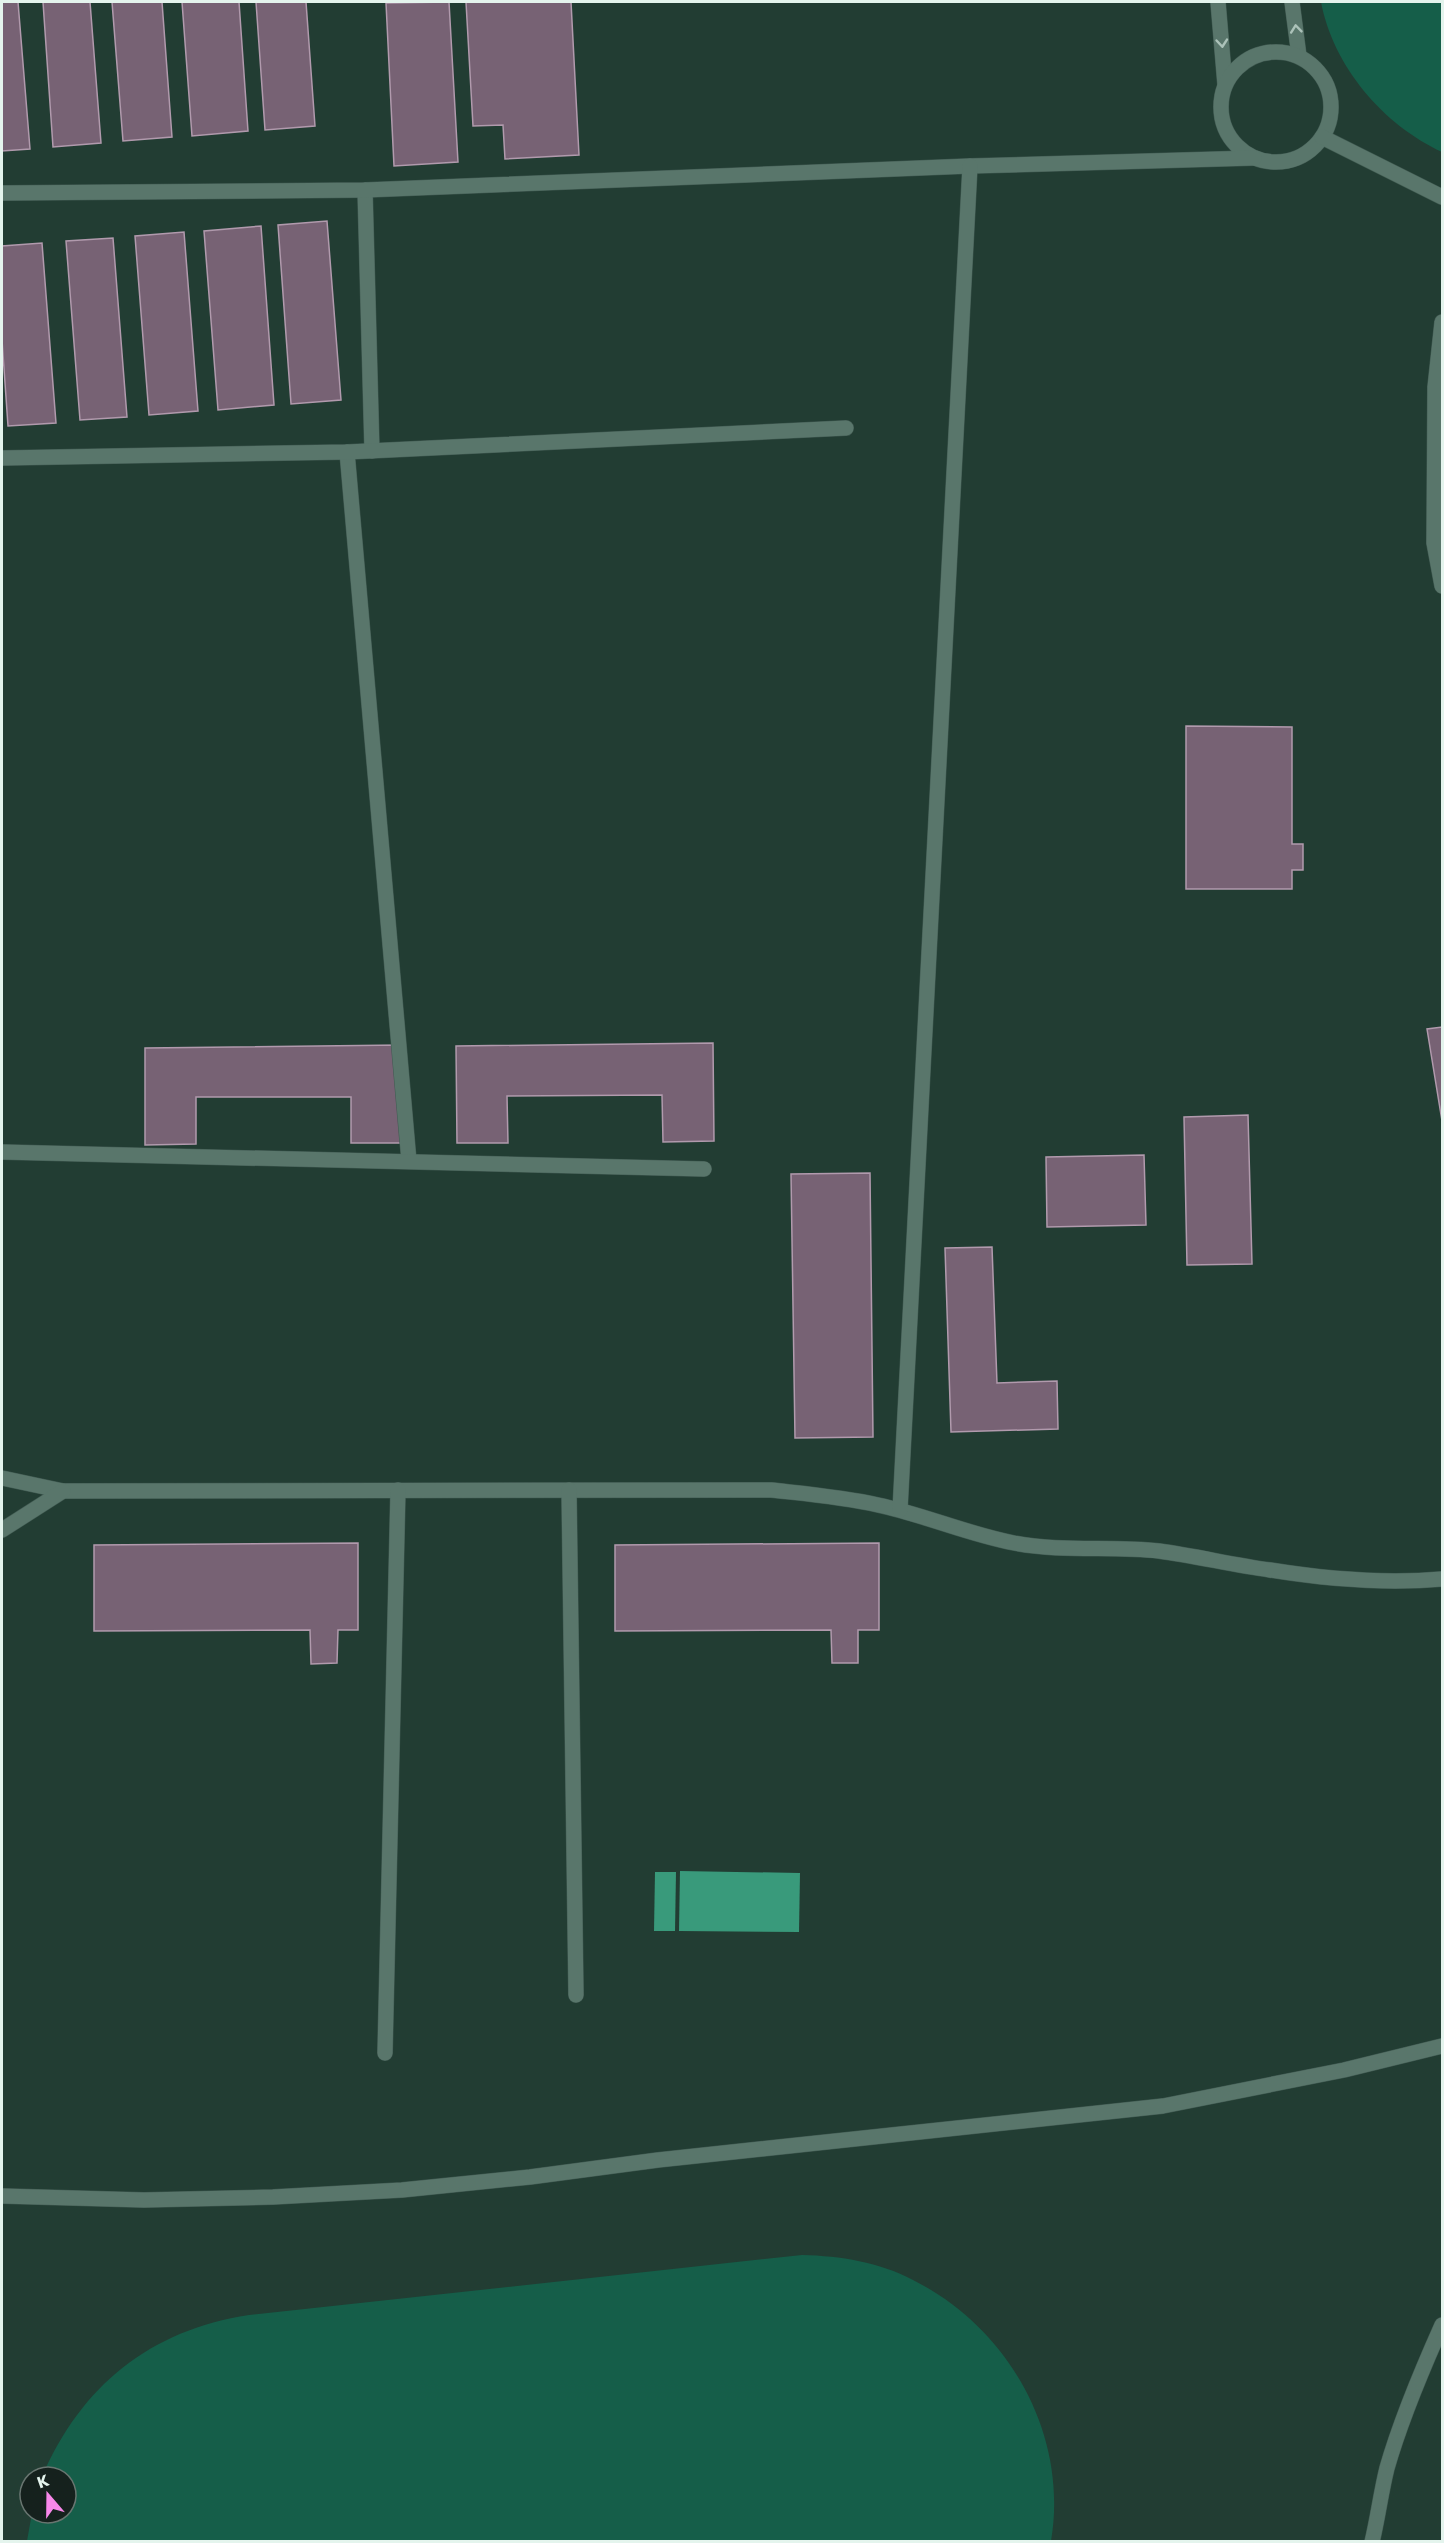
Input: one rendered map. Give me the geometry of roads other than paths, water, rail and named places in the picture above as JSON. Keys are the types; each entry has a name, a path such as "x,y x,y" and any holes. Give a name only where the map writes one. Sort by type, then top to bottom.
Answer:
{"street":[{"path":"1218,2 1225,85 1221,102 1222,120 1229,135 1239,148 1254,158"},
{"path":"1292,2 1299,56"},
{"path":"2,193 365,190 970,166 1254,158 1272,162 1289,161 1305,154 1328,128 1332,112 1331,94 1324,78 1313,65 1299,56 1281,51 1256,56 1234,71 1225,85"},
{"path":"1322,137 1443,197"},
{"path":"900,1510 970,166"},
{"path":"365,190 372,451"},
{"path":"1443,322 1435,387 1434,543 1443,586"},
{"path":"2,458 347,452 846,428"},
{"path":"347,452 409,1161"},
{"path":"2,1144 28,1151"},
{"path":"2,1152 704,1169"},
{"path":"2,1478 63,1491 771,1490 825,1495 900,1510 977,1535 1016,1543 1156,1551 1324,1577 1379,1580 1443,1578"},
{"path":"385,2053 398,1490"},
{"path":"569,1490 576,1995"},
{"path":"2,1530 63,1491"},
{"path":"2,2196 144,2200 273,2197 402,2190 530,2177 658,2160 1163,2106 1344,2070 1443,2046"},
{"path":"1372,2541 1387,2469 1402,2422 1419,2376 1443,2325"}]}
